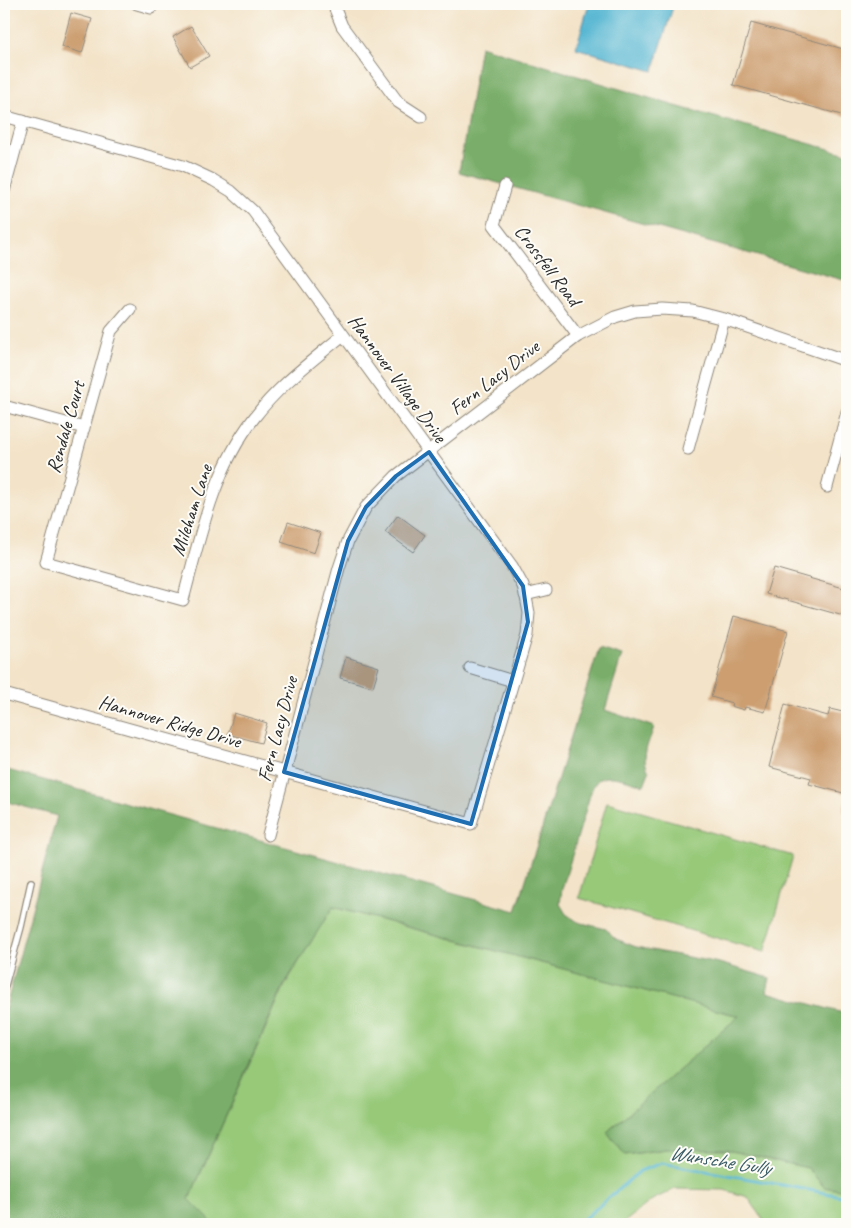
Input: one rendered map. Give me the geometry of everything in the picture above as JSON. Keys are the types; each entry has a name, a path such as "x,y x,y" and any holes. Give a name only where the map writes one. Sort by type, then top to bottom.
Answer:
{"street":[{"path":"136,4 151,8"},
{"path":"334,4 334,9 342,26 398,102 421,117"},
{"name":"Hannover Village Drive","path":"4,116 183,166 204,175 231,191 253,212 512,566 525,595 529,613 527,635 470,824"},
{"path":"4,191 23,121"},
{"name":"Crossfell Road","path":"505,186 494,225 578,336"},
{"name":"Rendale Court","path":"46,562 111,331 130,309"},
{"name":"Fern Lacy Drive","path":"268,835 348,542 366,507 396,476 578,336 616,317 635,311 662,309 693,311 847,361"},
{"path":"688,449 724,320"},
{"name":"Mileham Lane","path":"46,562 183,600 210,502 233,449 254,418 274,395 289,380 343,336"},
{"path":"4,406 84,428"},
{"path":"827,487 847,412"},
{"path":"525,595 546,590"},
{"path":"470,668 513,681"},
{"name":"Hannover Ridge Drive","path":"4,694 470,824"}],"lane":[{"path":"4,989 31,882"}],"highlighted area":[{"path":"429,452 523,586 528,622 471,824 284,772 348,541 366,507 396,476"}],"green space":[{"path":"480,46 672,105 847,154 847,281 459,172"},
{"path":"599,648 622,655 605,710 654,727 645,755 646,766 649,772 644,785 613,777 602,778 597,781 591,792 562,889 560,904 566,914 578,922 606,929 616,939 636,947 719,963 770,978 767,992 847,1014 847,1191 824,1187 808,1168 727,1150 666,1149 625,1155 607,1132 739,1016 333,907 284,985 189,1199 214,1224 4,1224 4,1014 57,816 4,801 4,769 516,911"},
{"path":"607,802 793,856 765,952 579,898"},
{"path":"332,907 739,1016 607,1132 625,1155 666,1149 727,1150 808,1168 824,1187 847,1191 847,1224 766,1224 748,1197 724,1190 675,1189 652,1200 622,1224 214,1224 189,1199 285,985"}],"water":[{"path":"589,4 674,4 653,71 576,48"}],"building":[{"path":"71,13 92,19 82,53 62,47"},
{"path":"751,23 847,50 847,109 845,116 733,85"},
{"path":"191,26 209,56 190,67 173,37"},
{"path":"398,515 425,535 413,552 385,532"},
{"path":"288,522 321,533 314,553 281,542"},
{"path":"774,568 847,589 847,617 766,594"},
{"path":"734,616 788,631 765,712 745,707 744,710 731,706 732,703 711,697"},
{"path":"346,657 379,667 373,687 340,678"},
{"path":"785,704 828,716 830,709 847,713 847,794 809,784 811,778 769,767"},
{"path":"234,713 267,723 261,743 228,734"},
{"path":"847,796 847,813 843,811"}],"waterway":[{"name":"Wunsche Gully","path":"578,1224 640,1171 662,1163 847,1197"}]}
